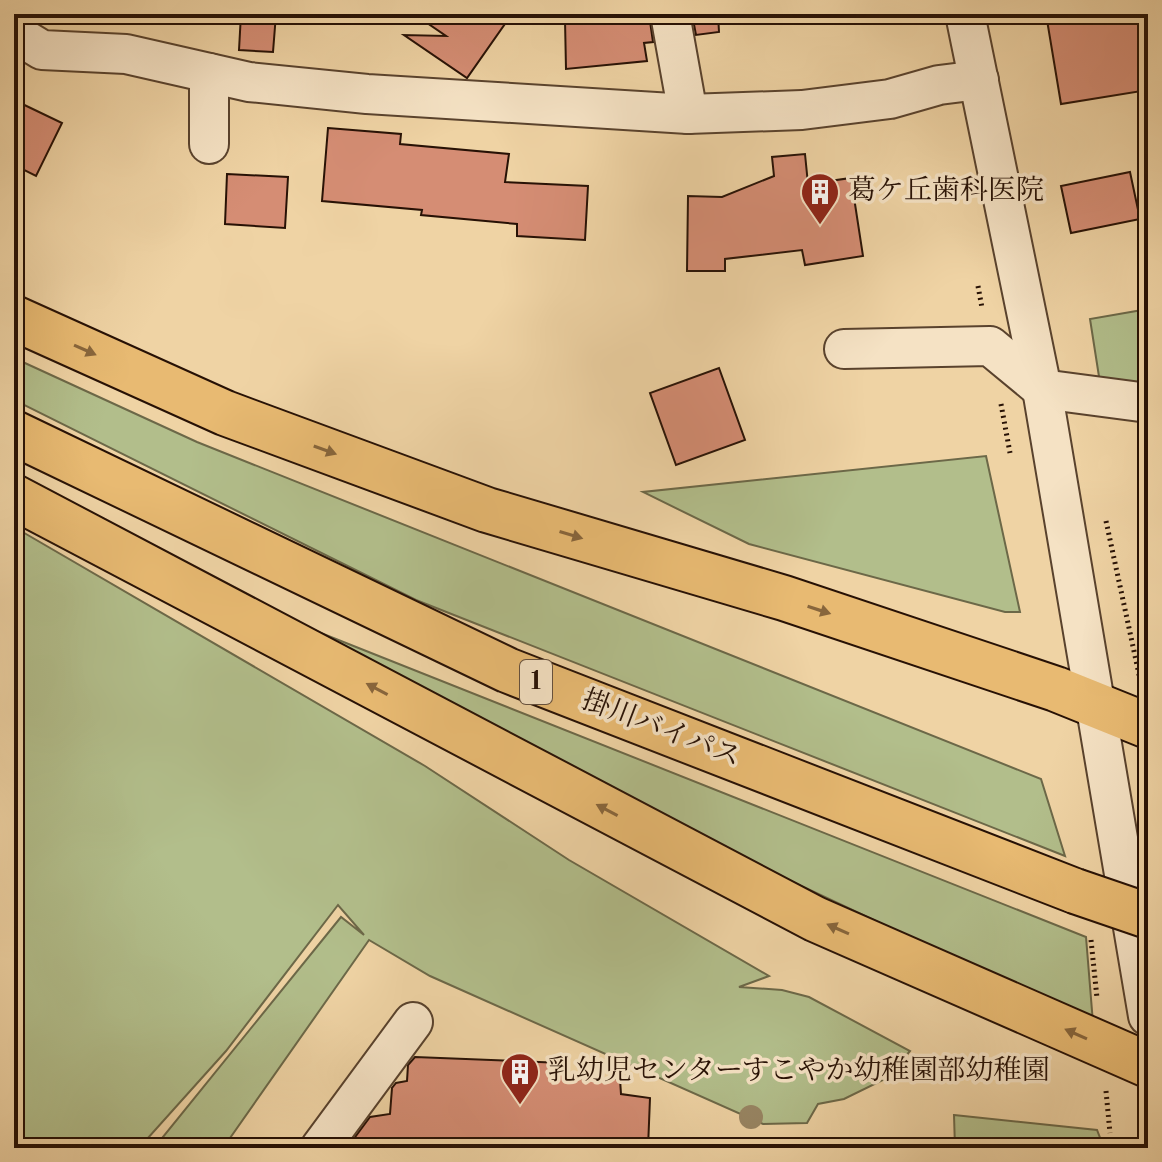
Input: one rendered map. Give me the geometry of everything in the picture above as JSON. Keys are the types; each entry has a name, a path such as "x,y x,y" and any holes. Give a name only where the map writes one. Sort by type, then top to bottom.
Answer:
{"highway":[{"path":"14,318 225,413 487,510 784,598 1096,705 1148,726"},
{"name":"掛川バイパス","path":"14,433 507,670 1083,909 1148,916"},
{"path":"14,497 815,919 1148,1065"}],"street":[{"path":"670,14 688,114"},
{"path":"965,14 1042,389 1148,1016"},
{"path":"14,33 42,50 126,54 249,82 367,94 688,114 802,110 890,99 939,85 979,80"},
{"path":"209,73 209,144"},
{"path":"844,349 990,346 1042,389 1148,403"},
{"path":"320,1148 413,1022"}],"path":[{"path":"978,285 1011,455"},
{"path":"1083,909 1110,1133"}],"green space":[{"path":"1148,309 1148,387 1100,383 1090,319"},
{"path":"14,358 197,442 1041,779 1065,856 416,600 14,400"},
{"path":"986,456 1020,612 1005,612 749,544 643,492"},
{"path":"14,527 425,766 569,860 769,976 739,987 782,990 809,997 910,1051 889,1077 844,1099 818,1104 807,1123 763,1124 430,976 369,940 223,1148 154,1148 341,917 364,935 338,905 226,1051 139,1148 14,1148"},
{"path":"268,612 1086,937 1093,1023 508,748"},
{"path":"954,1115 1097,1130 1104,1148 955,1148"}],"building":[{"path":"241,14 276,14 273,52 239,50"},
{"path":"414,14 512,14 467,78 404,35 446,36"},
{"path":"649,14 653,42 644,43 647,61 566,69 565,20"},
{"path":"692,14 718,14 719,32 696,35"},
{"path":"1046,14 1148,14 1148,90 1061,104"},
{"path":"14,100 62,123 36,176 14,165"},
{"path":"328,128 401,134 400,144 509,154 505,182 588,186 585,240 517,236 517,224 421,215 422,210 322,201"},
{"path":"805,154 808,184 851,178 863,256 805,265 802,250 725,259 725,271 687,271 688,196 722,197 774,176 772,157"},
{"path":"1130,172 1140,219 1071,233 1061,186"},
{"path":"227,174 288,177 285,228 225,224"},
{"path":"719,368 745,440 676,465 650,393"},
{"name":"乳幼児センターすこやか幼稚園部幼稚園","path":"415,1057 563,1063 565,1078 620,1079 621,1094 650,1098 648,1148 347,1148 370,1117 390,1114 392,1088 396,1083 407,1081 408,1065"}],"place":[{"name":"葛ケ丘歯科医院","path":"820,226"},
{"name":"乳幼児センターすこやか幼稚園部幼稚園","path":"520,1106"}]}
